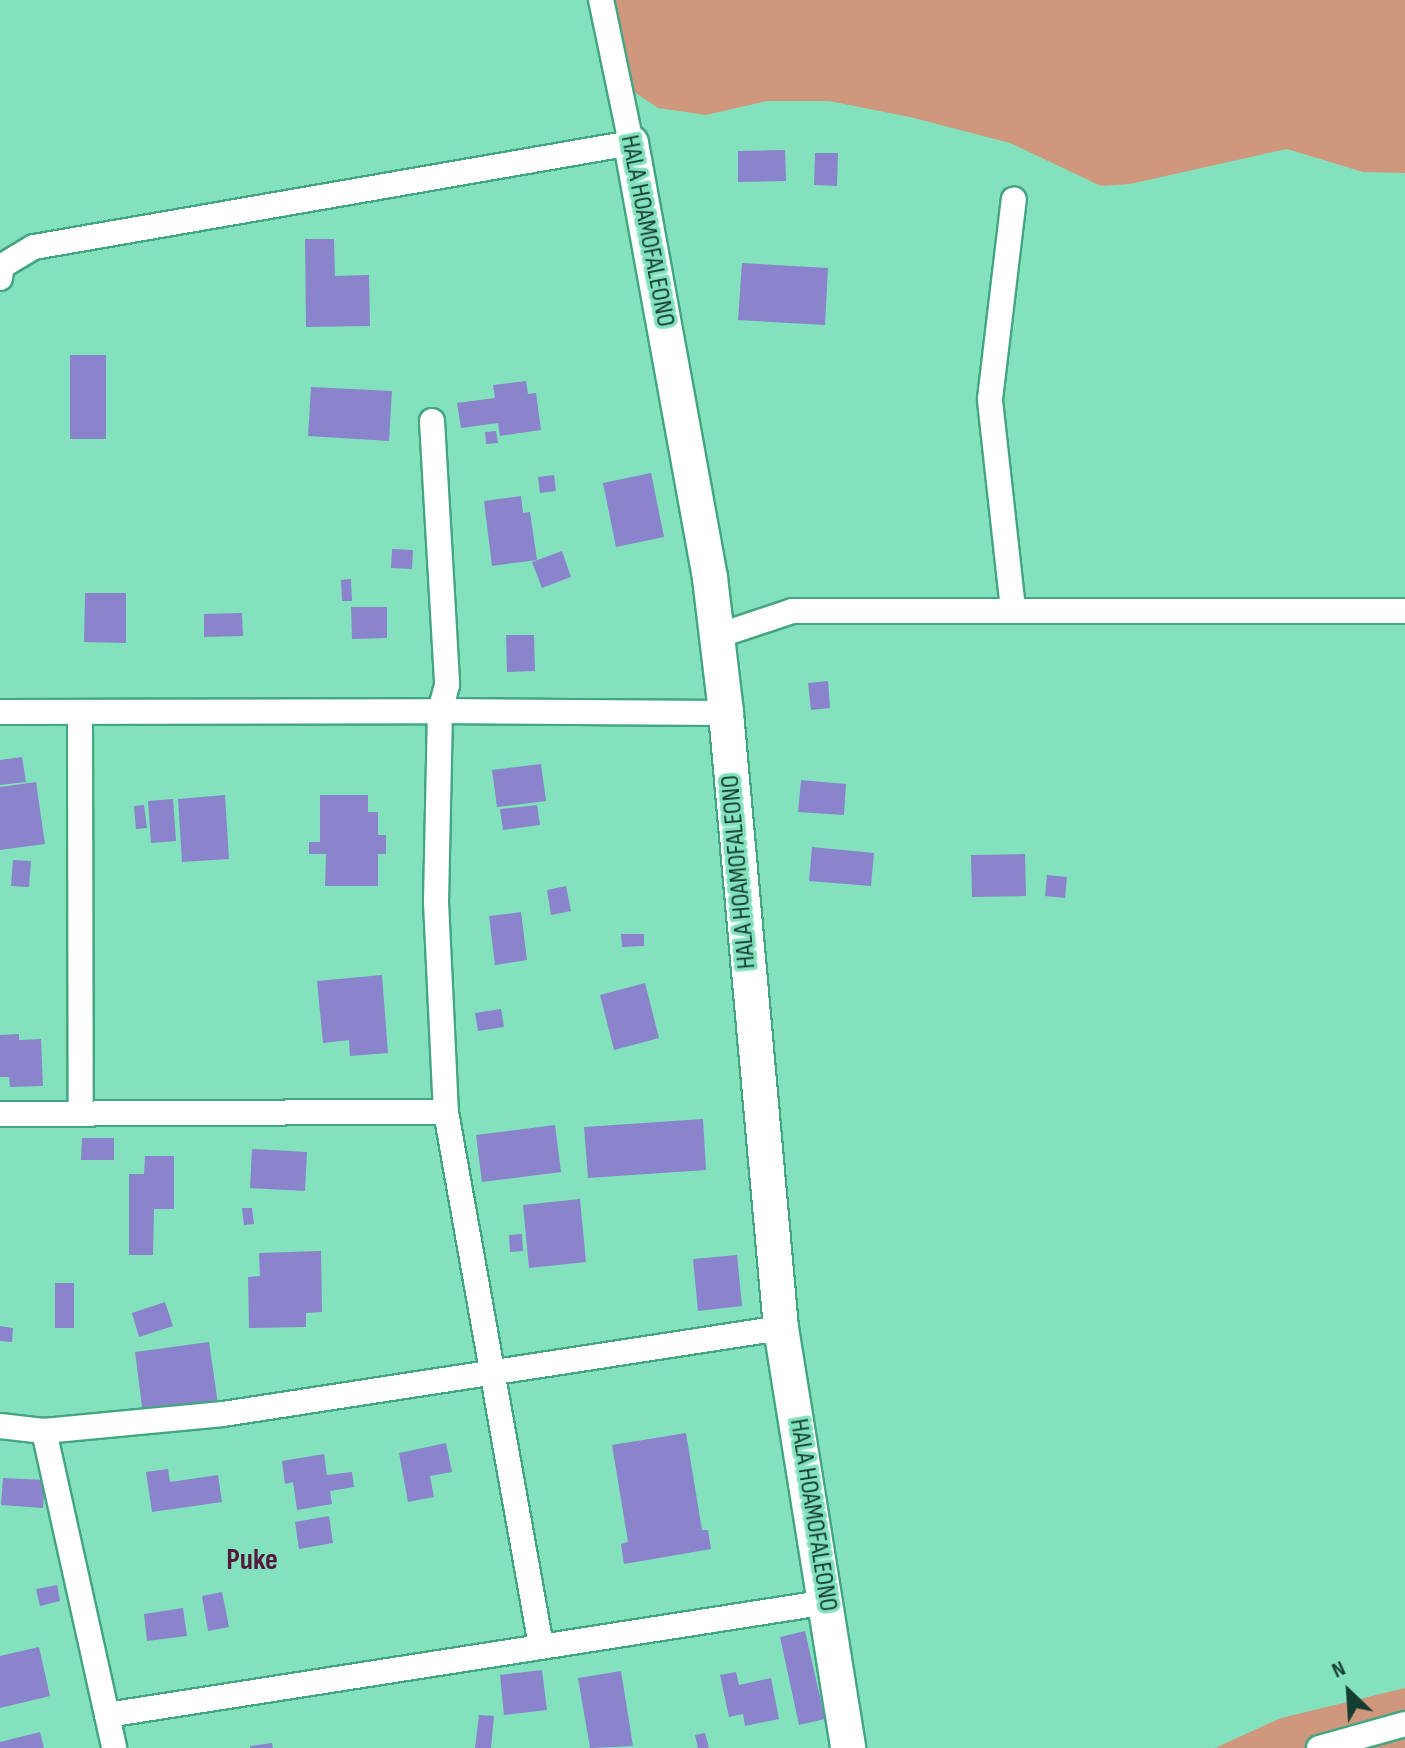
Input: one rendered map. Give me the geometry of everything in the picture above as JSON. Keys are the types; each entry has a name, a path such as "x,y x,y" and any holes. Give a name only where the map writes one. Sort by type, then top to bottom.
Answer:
{"street":[{"name":"HALA HOAMOFALEONO","path":"601,0 631,143 710,578 726,713 781,1328 828,1602 848,1748"},
{"path":"1,270 34,247 631,143"},
{"path":"1013,609 990,399 1014,199"},
{"path":"432,421 447,685 440,711 436,902 446,1112 541,1646"},
{"path":"717,636 792,611 1405,611"},
{"path":"0,712 80,715 440,711 726,713"},
{"path":"80,715 81,1112"},
{"path":"0,1114 446,1112"},
{"path":"0,1426 44,1431 223,1414 781,1328"},
{"path":"44,1431 114,1748"},
{"path":"107,1715 828,1602"},
{"path":"1319,1748 1405,1724"}],"shaded area":[{"path":"586,0 1405,0 1405,173 1363,172 1287,149 1130,184 1101,186 1010,143 910,117 829,101 767,101 706,115 658,108 627,87"},
{"path":"1405,1688 1405,1748 1215,1748 1281,1718"}],"building":[{"path":"785,150 786,181 738,182 738,151"},
{"path":"815,153 838,153 837,186 814,185"},
{"path":"305,239 334,239 335,276 369,275 370,326 306,327"},
{"path":"742,263 828,268 825,325 738,320"},
{"path":"70,355 106,355 106,439 70,439"},
{"path":"526,381 528,394 536,393 541,430 500,436 498,423 461,428 457,403 495,398 493,385"},
{"path":"311,387 392,391 389,441 308,436"},
{"path":"496,431 498,443 486,444 485,432"},
{"path":"651,473 664,537 616,547 603,483"},
{"path":"554,475 556,491 540,493 538,477"},
{"path":"521,496 523,513 530,512 537,560 492,566 484,501"},
{"path":"392,549 413,550 412,569 391,568"},
{"path":"562,551 571,577 542,588 532,562"},
{"path":"351,579 352,601 342,601 341,580"},
{"path":"85,593 126,593 126,643 84,642"},
{"path":"351,607 387,607 387,638 352,639"},
{"path":"242,613 243,636 204,637 204,614"},
{"path":"506,635 534,635 535,671 507,672"},
{"path":"828,681 830,708 811,710 808,683"},
{"path":"22,757 26,782 0,785 0,760"},
{"path":"541,764 546,801 497,807 492,770"},
{"path":"801,780 846,784 844,815 798,812"},
{"path":"36,782 45,844 0,850 0,787"},
{"path":"225,795 229,859 182,862 178,799"},
{"path":"320,795 368,795 368,812 378,812 378,835 386,835 386,854 378,854 378,886 325,886 326,854 309,854 309,842 320,842"},
{"path":"173,799 176,841 151,843 148,801"},
{"path":"144,805 147,828 136,829 134,806"},
{"path":"537,805 540,825 503,830 500,809"},
{"path":"812,847 874,853 871,886 809,881"},
{"path":"1025,854 1026,896 972,897 971,855"},
{"path":"13,860 31,861 29,887 11,886"},
{"path":"1047,875 1067,877 1065,898 1045,896"},
{"path":"566,886 571,911 551,915 547,890"},
{"path":"521,912 527,960 495,965 489,916"},
{"path":"621,934 644,934 644,946 622,947"},
{"path":"382,975 388,1053 350,1056 349,1040 323,1043 317,981"},
{"path":"645,983 659,1038 614,1050 600,995"},
{"path":"501,1009 504,1027 478,1031 475,1013"},
{"path":"19,1034 19,1040 41,1039 43,1086 10,1087 9,1077 0,1077 0,1035"},
{"path":"703,1119 706,1170 588,1178 584,1127"},
{"path":"555,1125 561,1172 482,1182 476,1135"},
{"path":"82,1138 114,1138 114,1160 81,1160"},
{"path":"252,1149 307,1152 305,1191 250,1188"},
{"path":"145,1156 174,1156 174,1209 154,1209 153,1255 129,1255 129,1174 144,1174"},
{"path":"580,1199 586,1262 529,1268 523,1205"},
{"path":"242,1208 252,1208 254,1224 244,1225"},
{"path":"522,1234 523,1251 510,1252 509,1235"},
{"path":"321,1251 322,1312 306,1313 306,1327 249,1328 248,1277 260,1276 259,1253"},
{"path":"737,1255 742,1306 698,1311 693,1259"},
{"path":"55,1283 74,1283 74,1328 55,1328"},
{"path":"165,1302 173,1326 139,1337 132,1313"},
{"path":"0,1326 13,1328 12,1342 0,1341"},
{"path":"209,1342 218,1404 143,1414 135,1352"},
{"path":"686,1433 702,1530 708,1530 711,1549 624,1564 621,1544 628,1542 612,1445"},
{"path":"446,1443 452,1472 430,1476 434,1497 408,1502 399,1453"},
{"path":"324,1454 327,1475 352,1472 354,1487 330,1491 332,1504 297,1510 293,1482 285,1484 282,1461"},
{"path":"168,1469 170,1482 218,1475 222,1502 152,1512 146,1472"},
{"path":"3,1478 45,1480 43,1508 1,1505"},
{"path":"329,1516 333,1543 299,1549 295,1522"},
{"path":"57,1585 60,1601 40,1606 36,1589"},
{"path":"222,1592 229,1627 208,1631 202,1596"},
{"path":"183,1608 187,1636 147,1641 144,1614"},
{"path":"805,1631 825,1719 799,1725 780,1637"},
{"path":"39,1647 50,1696 0,1708 0,1656"},
{"path":"542,1670 547,1710 504,1715 500,1675"},
{"path":"621,1671 633,1746 590,1748 578,1678"},
{"path":"736,1672 739,1685 771,1678 779,1719 745,1726 743,1714 729,1717 720,1675"},
{"path":"479,1715 494,1716 491,1748 475,1748"},
{"path":"40,1732 44,1748 0,1748 0,1742"},
{"path":"705,1733 709,1748 698,1748 695,1735"},
{"path":"272,1743 273,1748 250,1748 250,1746"}],"district":[{"name":"Puke","path":"252,1560"}]}
